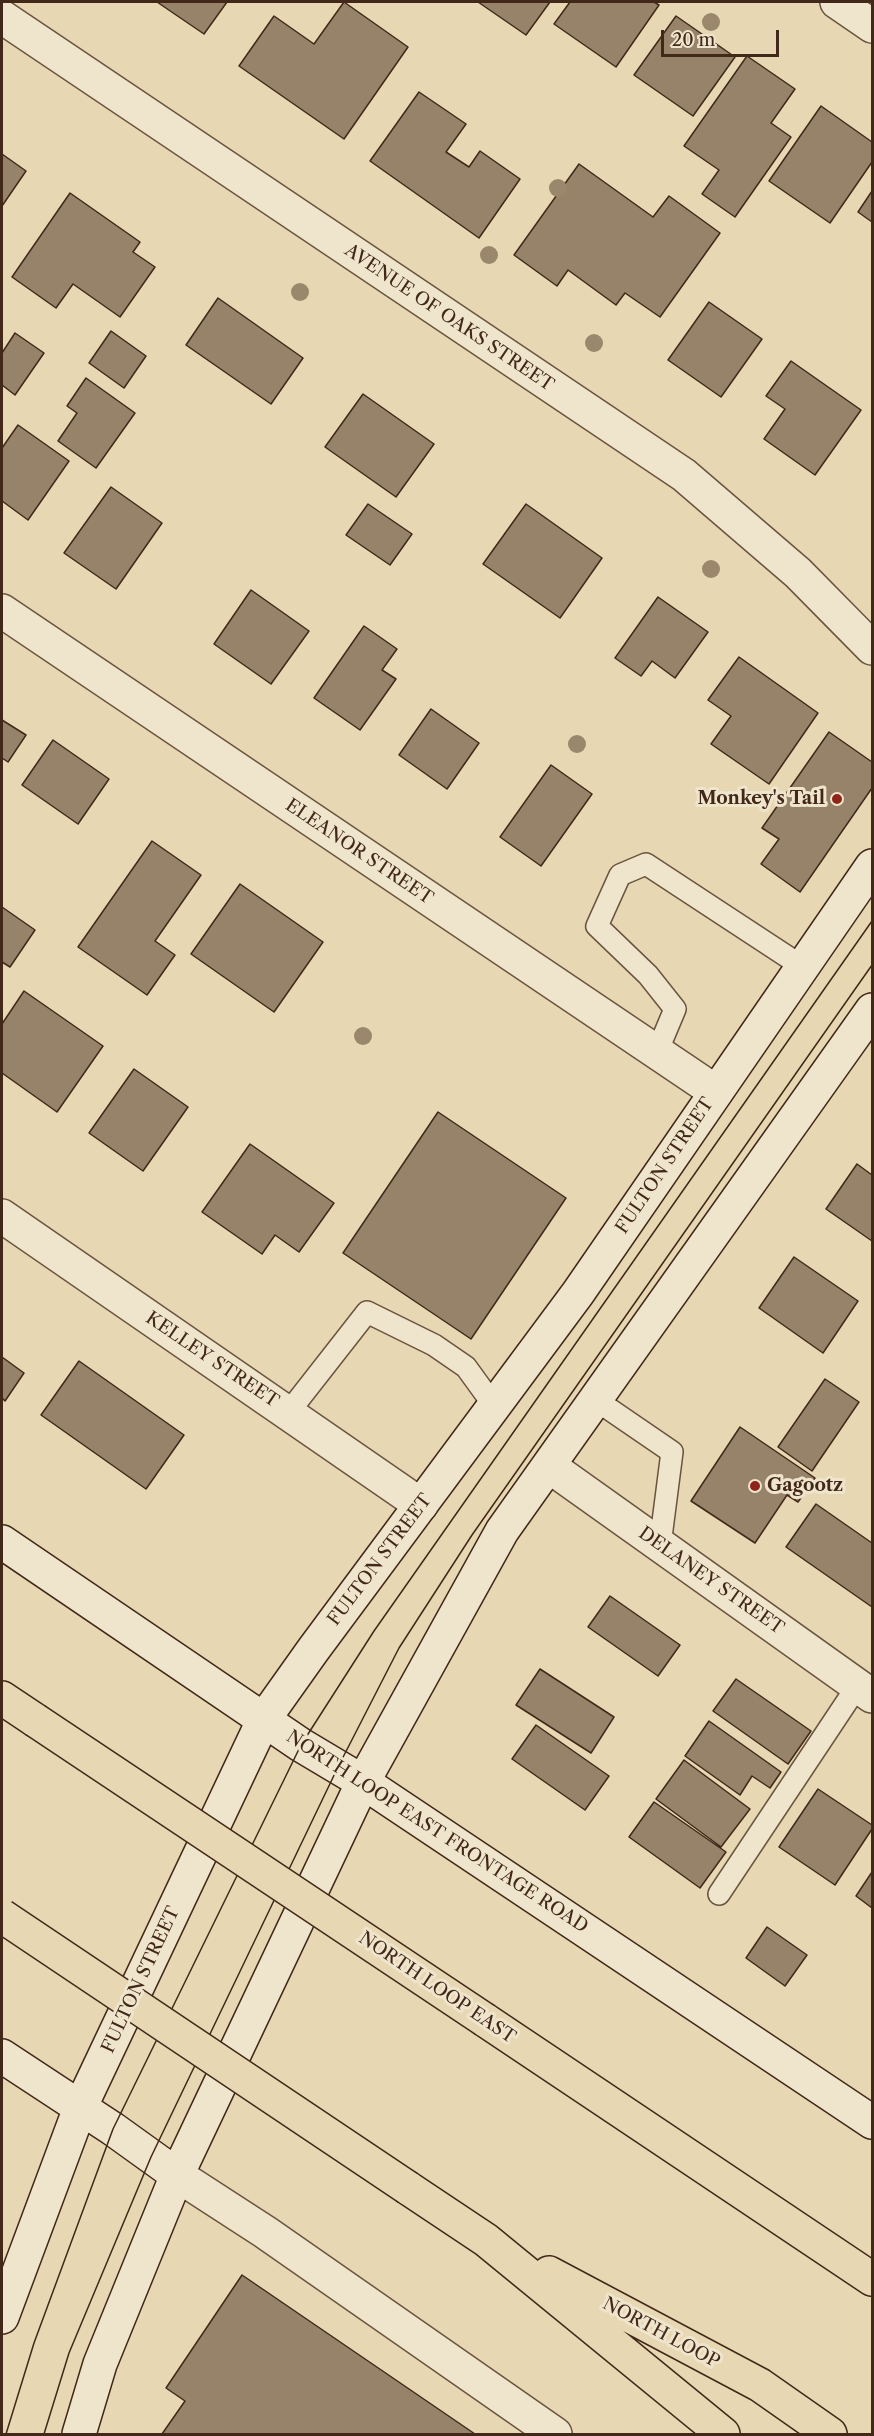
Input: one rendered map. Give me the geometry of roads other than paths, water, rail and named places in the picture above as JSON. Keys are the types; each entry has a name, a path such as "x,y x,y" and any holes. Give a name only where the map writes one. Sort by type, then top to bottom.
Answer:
{"highway":[{"name":"NORTH LOOP EAST","path":"2,1698 873,2279"},
{"path":"2,1916 486,2240 723,2434"},
{"name":"NORTH LOOP","path":"486,2240 760,2385 830,2434"}],"main road":[{"path":"837,2 873,26"},
{"name":"AVENUE OF OAKS STREET","path":"2,17 684,475 798,573 873,648"},
{"name":"ELEANOR STREET","path":"2,611 716,1092"},
{"name":"FULTON STREET","path":"2,2317 80,2108 264,1719 578,1293 873,866"},
{"path":"79,2434 99,2364 177,2175 363,1782 502,1531 873,1010"},
{"name":"KELLEY STREET","path":"2,1216 421,1505"},
{"name":"DELANEY STREET","path":"549,1466 865,1690"},
{"name":"NORTH LOOP EAST FRONTAGE ROAD","path":"2,1542 301,1745 363,1782 873,2122"},
{"path":"2,2056 265,2232 555,2434"}],"lane":[{"path":"657,1052 675,1009 648,975 597,926 621,875 646,864 803,967"},
{"path":"288,1413 367,1312 434,1345 466,1367 495,1407"},
{"path":"597,1400 672,1452 660,1545"},
{"path":"719,1894 865,1690"}],"tram line":[{"path":"6,2434 34,2343 113,2129 301,1745 374,1631 872,921"},
{"path":"44,2434 69,2353 151,2157 338,1767 399,1648 472,1535 872,965"}],"place":[{"name":"Monkey's Tail","path":"837,799"},
{"name":"Gagootz","path":"755,1486"}]}
